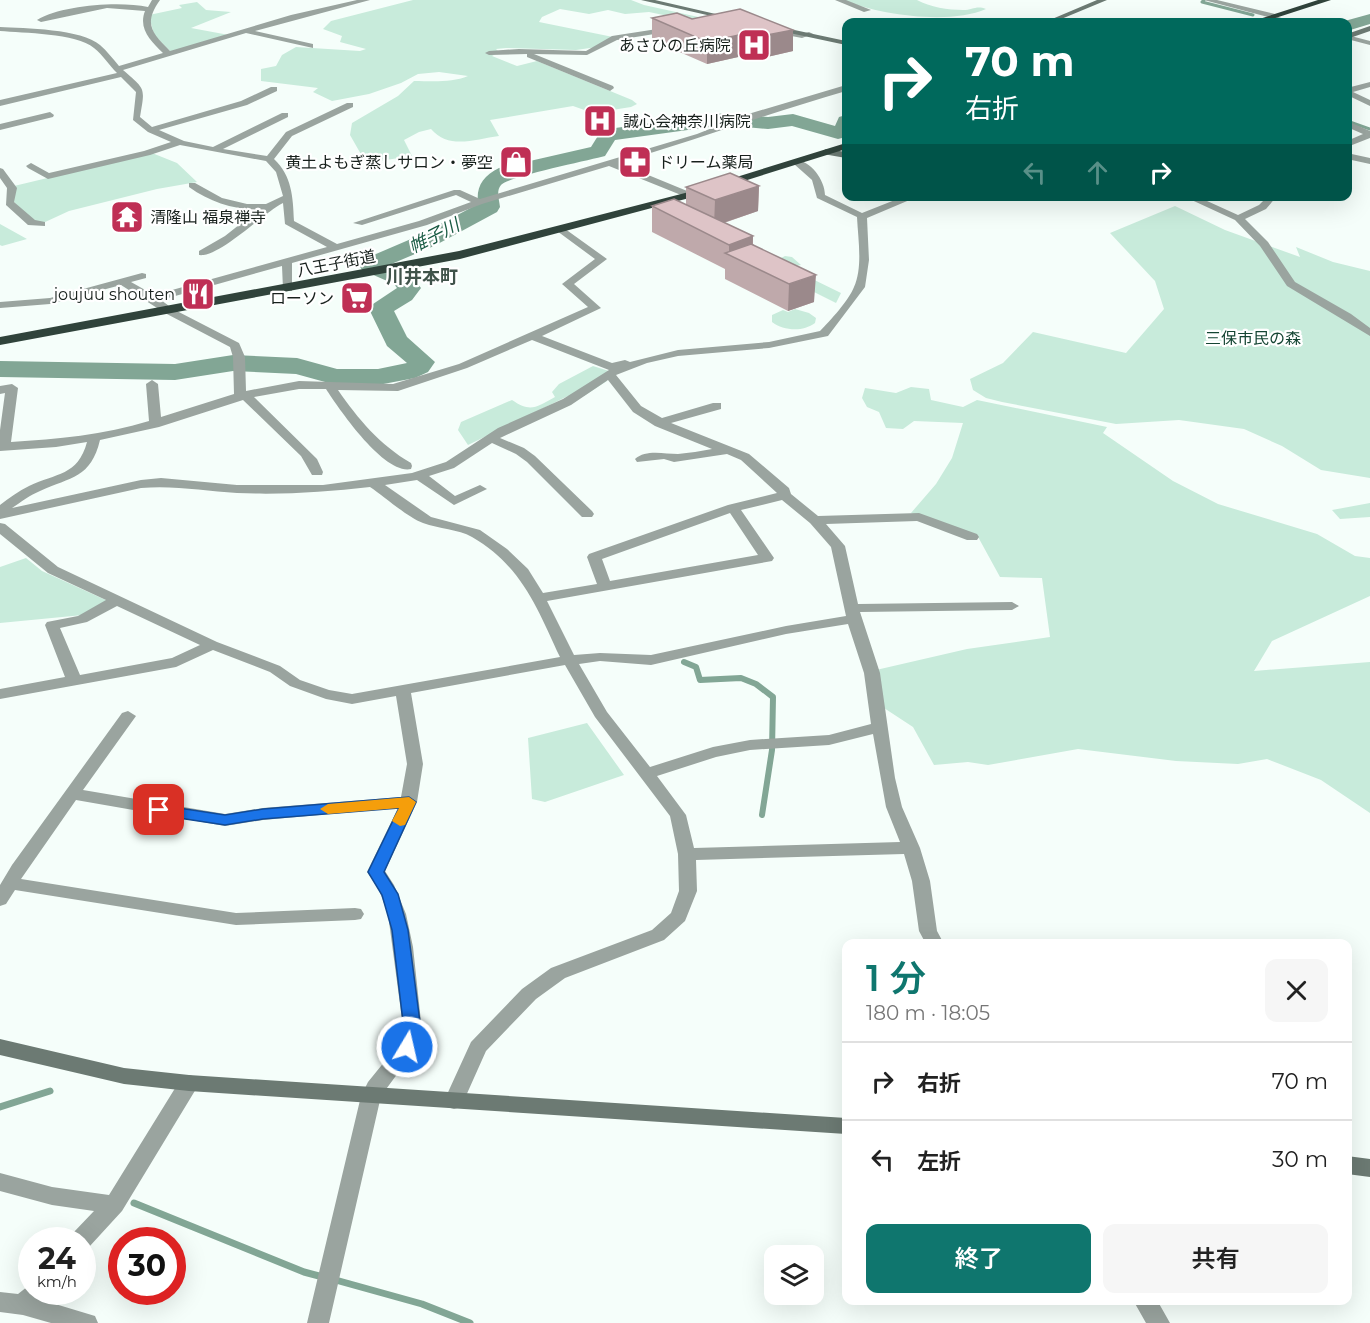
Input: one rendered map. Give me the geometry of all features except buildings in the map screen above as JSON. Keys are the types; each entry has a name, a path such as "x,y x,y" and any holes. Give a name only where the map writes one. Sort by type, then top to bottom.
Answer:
{"highway":[{"path":"1269,18 1327,0"},
{"name":"八王子街道","path":"0,341 460,255 689,195 842,147"}],"street":[{"path":"156,0 147,9 149,34 169,54"},
{"path":"13,123 2,103 120,71 294,17 366,0"},
{"path":"645,0 738,22 703,21"},
{"path":"839,0 867,10"},
{"path":"1058,18 1103,0"},
{"path":"1208,0 1276,18"},
{"path":"41,20 101,5 126,5 147,9"},
{"path":"489,53 519,51 587,53 615,38 654,33 684,25"},
{"path":"762,26 802,36 809,34 842,42"},
{"path":"1352,35 1370,28"},
{"path":"0,29 56,33 90,42 102,49 120,71 138,87 140,92 136,118 167,139 269,159 278,166 282,174 288,197 289,222 337,248"},
{"path":"246,32 310,46"},
{"path":"1352,38 1370,43"},
{"path":"519,51 610,88"},
{"path":"1352,90 1370,84"},
{"path":"151,130 244,103 274,89"},
{"path":"153,299 423,223 494,197 700,136 747,117 842,89"},
{"path":"1352,95 1370,105"},
{"path":"1352,102 1370,105"},
{"path":"269,159 289,134 350,105"},
{"path":"0,127 50,115"},
{"path":"216,149 285,115"},
{"path":"1352,126 1370,134"},
{"path":"1352,142 1370,134"},
{"path":"31,166 48,176 147,153 180,142"},
{"path":"826,152 842,154"},
{"path":"1352,157 1370,161"},
{"path":"797,162 816,178 821,188 820,196 862,216 902,201"},
{"path":"610,163 689,195"},
{"path":"0,171 12,188 9,203 32,223 41,224"},
{"path":"192,184 218,201 238,207 268,207"},
{"path":"358,223 457,192 479,202"},
{"path":"203,253 229,238 268,207 288,197"},
{"path":"1198,201 1238,218 1264,244 1291,284 1347,316 1370,333"},
{"path":"1238,218 1253,213 1271,201"},
{"path":"532,336 612,367 678,353 769,345 824,334 860,287 864,260 862,216"},
{"path":"0,390 12,388 2,446 56,443 94,437 155,424 245,396 299,385 394,388 463,366 596,308 567,284 602,259 561,229"},
{"path":"287,263 288,288"},
{"path":"0,305 50,301 142,276"},
{"path":"121,282 153,299 169,311 235,345 239,362 240,394 245,396 313,462 317,472"},
{"path":"94,437 87,459 79,468 66,477 34,489 15,500 1,510 0,515 141,484 161,482 237,489 323,489 375,484 420,476 450,465 490,438 567,402 609,374 638,363"},
{"path":"609,374 637,409 660,423 745,457 784,492 784,495 815,520 838,546 854,614 873,673 887,778 894,807 911,848 921,881 928,931 932,939"},
{"path":"152,384 155,424"},
{"path":"330,386 348,414 385,453 406,466"},
{"path":"660,423 717,406"},
{"path":"490,438 520,451 531,459 587,514"},
{"path":"641,459 665,455 674,458 728,451"},
{"path":"420,476 454,501 480,489"},
{"path":"375,484 426,520 475,534 502,552 523,572 539,598 569,660 601,714 678,815 687,854 688,891 680,916 658,935 558,973 529,994 478,1047 454,1101"},
{"path":"605,586 594,557 733,508 784,495"},
{"path":"539,598 767,558 733,508"},
{"path":"815,520 918,517 972,537"},
{"path":"0,527 53,570 212,645 275,669 295,683 326,694 352,699 569,660 600,657 651,660 854,614 1012,606"},
{"path":"74,680 52,625 82,619 117,600"},
{"path":"0,694 176,662 212,645"},
{"path":"318,1323 370,1096 377,1083 407,1047 412,1030 400,930 390,894 376,872 409,802 415,764 403,690"},
{"path":"0,900 128,716"},
{"path":"646,774 713,752 750,745 829,740 880,727"},
{"path":"72,794 225,820 263,814 409,802"},
{"path":"687,854 911,848"},
{"path":"10,883 236,919 355,914"},
{"path":"0,1047 124,1076 189,1083 842,1126"},
{"path":"93,1227 114,1205 189,1083"},
{"path":"1352,1166 1370,1168"},
{"path":"0,1182 52,1196 114,1205"},
{"path":"0,1302 18,1300"},
{"path":"45,1305 87,1323"},
{"path":"1147,1305 1159,1323"}],"green space":[{"path":"413,0 631,0 712,20 692,21 649,12 625,14 608,10 589,14 560,9 542,17 539,22 613,37 597,47 576,50 506,48 496,49 499,52 492,56 517,66 537,61 637,104 593,113 573,106 490,120 499,136 472,141 446,139 431,129 404,140 412,156 366,163 350,135 352,123 398,96 414,81 448,81 468,76 439,72 418,74 401,83 369,94 332,101 313,92 318,88 261,81 261,69 276,66 282,55 296,47 360,51 366,49 340,42 342,36 323,29 331,21"},
{"path":"844,0 917,0 945,9 963,10 980,7 986,9 954,16 915,16 876,10"},
{"path":"197,2 206,10 231,12 191,28 229,35 171,52 154,35 149,15 182,8 179,5"},
{"path":"152,153 177,163 197,182 157,189 69,211 43,223 34,222 13,201 14,186"},
{"name":"三保市民の森","path":"1175,206 1225,230 1300,257 1296,247 1333,262 1370,271 1370,478 1321,470 1282,446 1244,429 1179,420 1116,424 1002,402 986,398 973,390 970,379 1003,363 1033,332 1126,353 1164,309 1155,281 1110,233"},
{"path":"0,224 27,239 0,245"},
{"path":"785,256 792,257 801,265 796,266 796,271 841,293 836,303 784,277 779,259"},
{"path":"795,309 809,313 816,318 815,323 805,328 794,329 772,322 772,315 783,310 788,312"},
{"path":"593,366 609,371 607,381 584,396 568,396 468,445 458,430 461,422 512,400 529,407 543,404 555,397 552,392 559,384"},
{"path":"911,387 929,389 931,400 963,407 977,400 1107,427 1103,433 1173,481 1218,504 1317,534 1355,556 1370,558 1370,596 1272,641 1254,671 1370,662 1370,813 1321,780 1267,759 1238,764 1176,761 1078,749 988,765 968,762 934,765 913,727 884,708 876,670 967,649 1050,637 1042,578 1000,577 977,535 911,513 936,484 952,458 963,423 914,421 903,429 886,428 879,412 867,407 862,398 865,388 896,393"},
{"path":"1370,503 1370,517 1340,519 1332,510"},
{"path":"26,558 42,571 108,601 83,615 0,623 0,567"},
{"path":"587,723 624,775 545,802 532,799 528,738"}],"waterway":[{"path":"1204,0 1202,2 1253,15"},
{"name":"帷子川","path":"1352,24 1370,19"},
{"name":"帷子川","path":"0,369 175,372 233,363 297,366 336,377 378,377 406,373 419,367 422,362 396,341 381,309 404,295 409,288 402,279 370,265 426,241 489,207 487,194 490,184 497,177 598,152 608,135 654,130 697,121 724,119 768,123 793,120 842,132"},
{"path":"1352,123 1370,129"},
{"path":"684,662 696,667 700,680 741,678 756,684 773,697 772,750 762,815"},
{"path":"0,1107 50,1091"},
{"path":"134,1203 304,1272 323,1277"},
{"path":"332,1279 422,1304 470,1323"}],"slow traffic":[{"path":"328,809 409,802 400,821"}],"place":[{"name":"あさひの丘病院","path":"754,45"},
{"name":"誠心会神奈川病院","path":"600,121"},
{"name":"黄土よもぎ蒸しサロン・夢空","path":"516,162"},
{"name":"ドリーム薬局","path":"635,162"},
{"name":"清隆山 福泉禅寺","path":"127,217"},
{"name":"joujuu shouten","path":"198,294"},
{"name":"ローソン","path":"357,298"}],"district":[{"name":"川井本町","path":"422,277"}],"route":[{"path":"159,810 225,820 263,814 409,802 376,872 384,881 390,894 400,930 412,1030 407,1047"}]}
